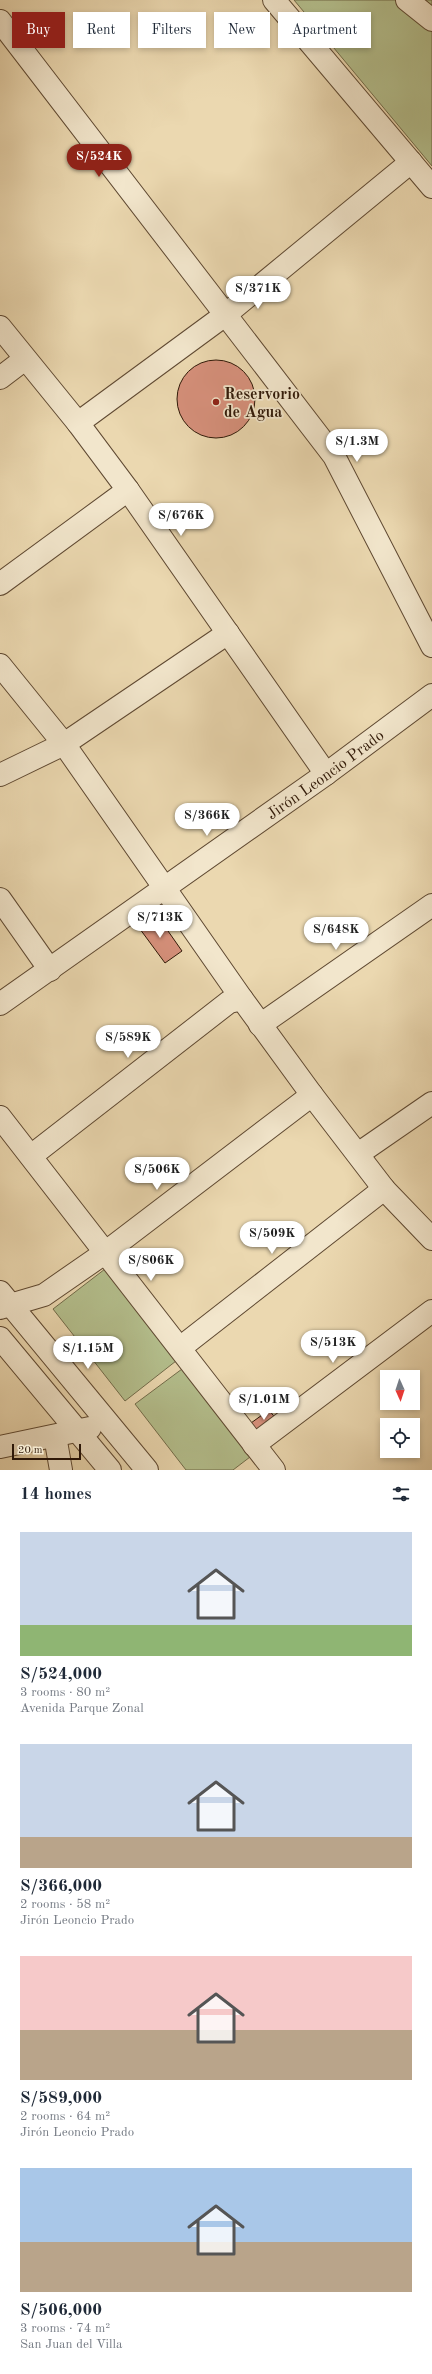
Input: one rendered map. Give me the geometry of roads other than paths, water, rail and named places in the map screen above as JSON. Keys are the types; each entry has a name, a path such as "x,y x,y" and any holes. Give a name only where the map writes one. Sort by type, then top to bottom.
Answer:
{"street":[{"path":"274,0 432,187"},
{"path":"407,0 432,20"},
{"path":"0,21 334,456 432,646"},
{"path":"78,423 225,315 411,162"},
{"path":"0,327 78,423 128,490 326,774"},
{"path":"0,378 25,359"},
{"path":"0,584 128,490"},
{"path":"0,775 64,744 228,633"},
{"path":"0,665 64,744 163,888 260,1025 312,1095 384,1188 432,1239"},
{"name":"Jirón Leoncio Prado","path":"0,1004 326,774 432,695"},
{"path":"0,900 50,970"},
{"path":"260,1025 432,905"},
{"path":"31,1156 229,1002 242,999"},
{"path":"4,1302 44,1295 106,1252 312,1095"},
{"path":"358,1154 432,1104"},
{"path":"0,1117 274,1470"},
{"path":"180,1348 384,1188"},
{"path":"4,1302 111,1424 147,1470"},
{"path":"254,1445 432,1310"},
{"path":"0,1338 110,1470"},
{"path":"0,1447 111,1424"},
{"path":"55,1436 60,1470"}],"place":[{"name":"Reservorio de Agua","path":"216,402"}]}
